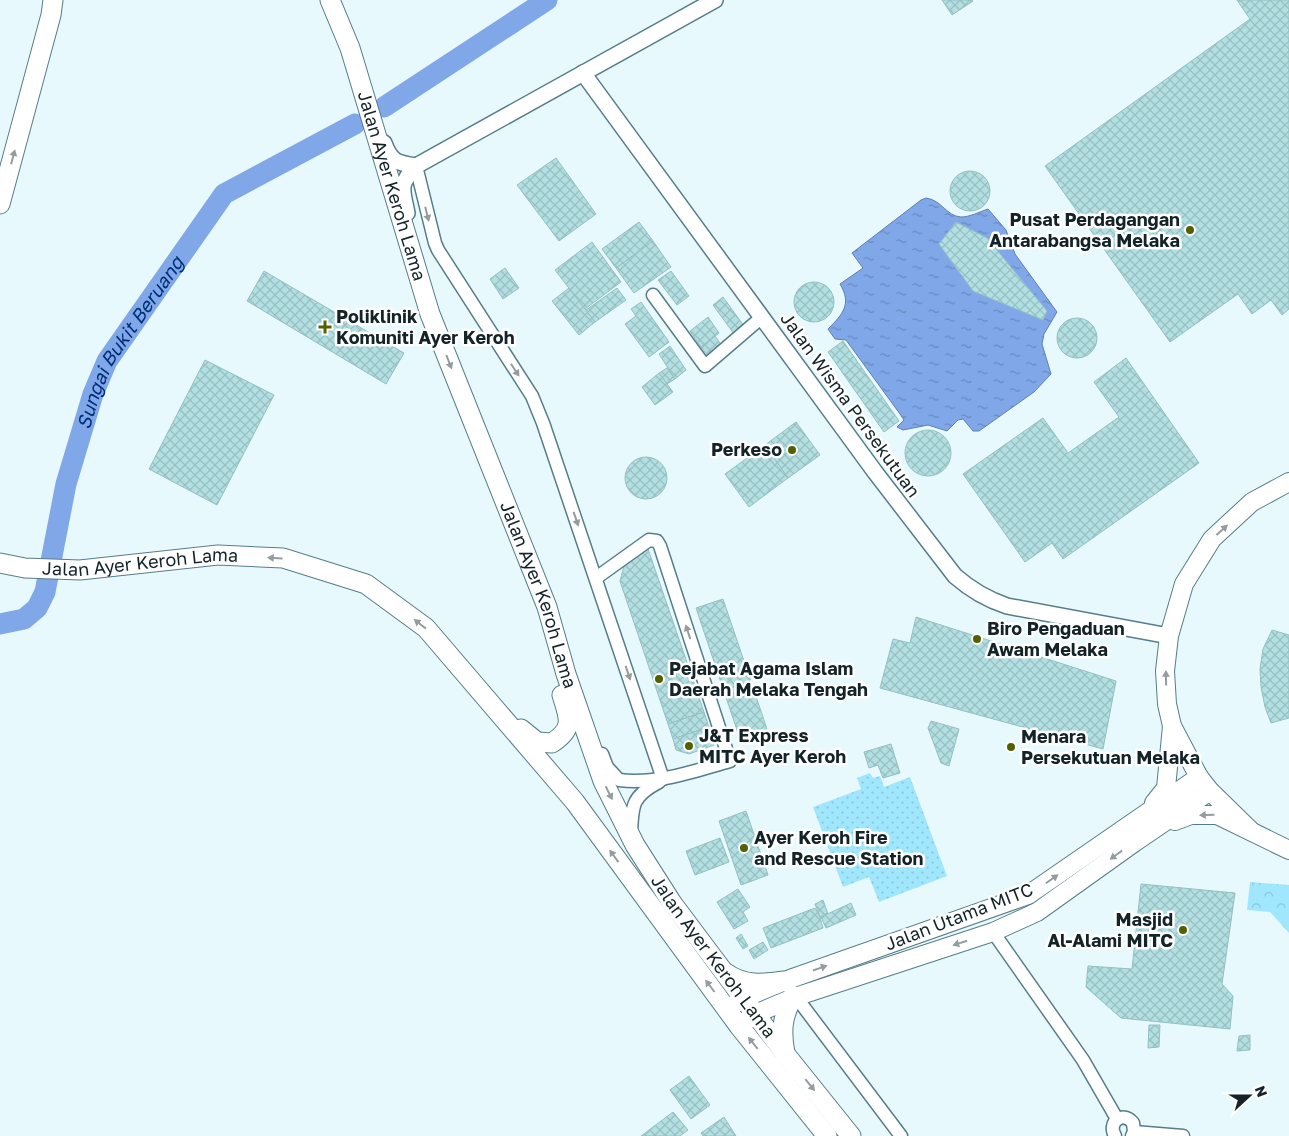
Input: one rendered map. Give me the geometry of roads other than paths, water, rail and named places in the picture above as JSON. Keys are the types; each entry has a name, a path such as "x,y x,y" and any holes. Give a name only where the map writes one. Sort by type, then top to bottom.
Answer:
{"main road":[{"path":"0,204 51,15 53,0"},
{"name":"Jalan Ayer Keroh Lama","path":"330,0 350,48 430,314 547,607 566,674 603,781 631,837 672,903 786,1055 851,1136"},
{"path":"1251,831 1210,791 1199,777 1172,726 1167,704 1165,671 1169,636 1184,584 1212,538 1252,502 1289,482"},
{"path":"446,651 524,732 537,742 552,743 562,736 568,727 566,711 542,634 510,513"},
{"name":"Jalan Ayer Keroh Lama","path":"0,563 25,568 80,570 218,555 283,558 366,584 426,628 575,802 739,1026 828,1136"},
{"path":"1152,820 1166,788 1172,726"},
{"name":"Jalan Utama MITC","path":"727,1009 744,998 784,981 1028,895 1152,820 1199,777"},
{"path":"739,1026 756,1014 794,998 993,932 1038,912 1152,820 1210,791"},
{"path":"1152,820 1217,814 1289,850"},
{"path":"723,970 739,980 749,983 760,984 784,981"},
{"path":"786,1055 782,1024 787,1008 794,998"}],"street":[{"path":"430,314 402,184 405,178 416,166 715,0"},
{"path":"350,48 386,148 396,162 416,166"},
{"name":"Jalan Wisma Persekutuan","path":"583,73 875,472 955,576 971,590 989,600 1007,606 1169,636"},
{"path":"416,166 438,250 532,396 544,422 663,779"},
{"path":"653,295 705,366 762,317"},
{"path":"547,607 607,767 618,780 631,782 663,779 730,761 657,541 649,540 596,578"},
{"path":"631,837 632,812 636,800 642,790 663,779"},
{"path":"993,932 1083,1060 1117,1119"},
{"path":"784,981 794,998 901,1136"},
{"path":"1115,1136 1112,1127 1117,1119 1121,1117 1130,1119 1133,1123 1133,1134 1182,1136"}],"water":[{"path":"926,198 936,202 951,214 961,217 988,209 1006,230 1015,254 1057,312 1044,334 1042,344 1051,374 1034,392 979,431 973,431 963,419 958,420 947,431 928,425 903,430 897,427 904,420 900,414 846,340 835,339 828,329 844,308 844,291 840,284 863,268 852,253"}],"waterway":[{"path":"384,107 547,0"},
{"name":"Sungai Bukit Beruang","path":"0,624 24,619 37,608 45,592 66,484 93,394 107,361 224,194 355,124"}],"place":[{"name":"Pusat Perdagangan Antarabangsa Melaka","path":"1190,230"},
{"name":"Poliklinik Komuniti Ayer Keroh","path":"325,327"},
{"name":"Perkeso","path":"792,450"},
{"name":"Biro Pengaduan Awam Melaka","path":"977,639"},
{"name":"Pejabat Agama Islam Daerah Melaka Tengah","path":"659,679"},
{"name":"J&T Express MITC Ayer Keroh","path":"689,746"},
{"name":"Menara Persekutuan Melaka","path":"1011,747"},
{"name":"Ayer Keroh Fire and Rescue Station","path":"744,848"},
{"name":"Masjid Al-Alami MITC","path":"1183,930"}]}
